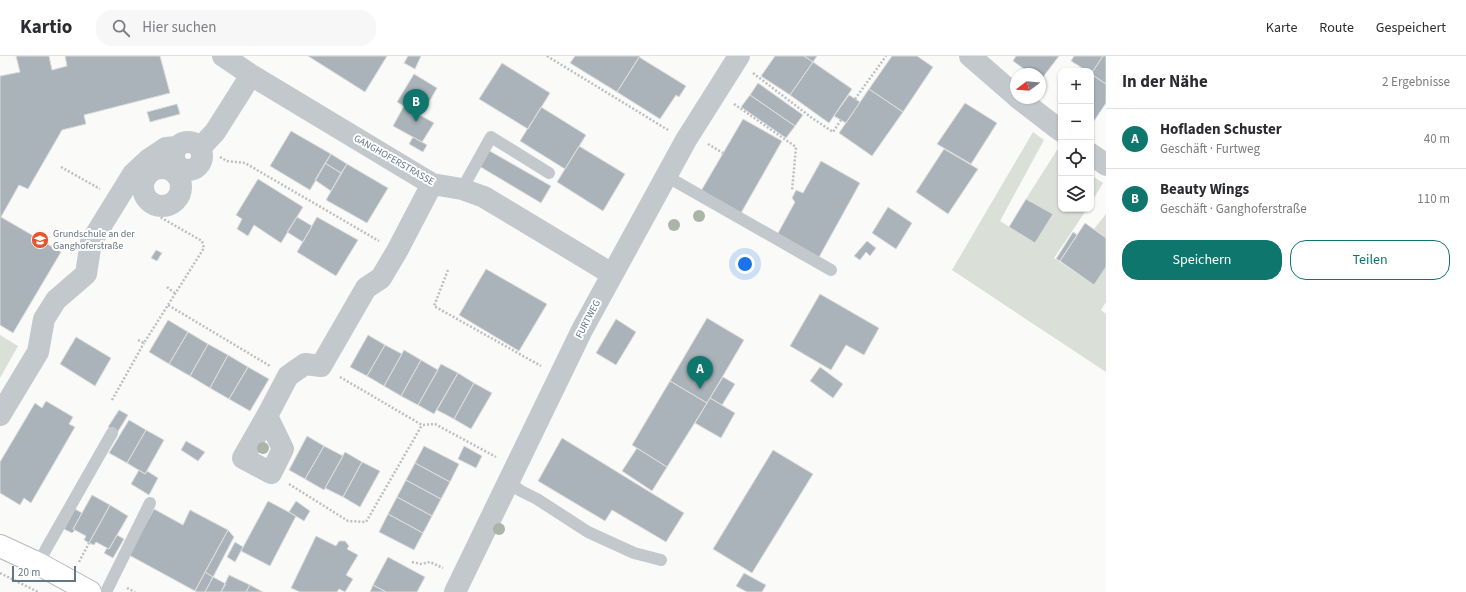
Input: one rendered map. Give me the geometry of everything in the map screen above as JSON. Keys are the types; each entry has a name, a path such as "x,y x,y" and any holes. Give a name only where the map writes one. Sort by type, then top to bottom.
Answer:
{"main road":[{"path":"0,546 39,564 90,592"}],"street":[{"name":"GANGHOFERSTRASSE","path":"223,56 251,75 432,184 462,189 484,197 612,274"},
{"path":"970,56 1010,91"},
{"name":"FURTWEG","path":"456,592 582,330 612,274 686,140 743,63"},
{"path":"138,177 145,196 150,203 158,206 166,206 174,203 179,196 181,188 177,162 180,144 191,142 201,152 251,75"},
{"path":"1026,104 1058,130"},
{"path":"0,415 38,352 44,319 56,300 86,274 91,242 118,199 138,177 148,160 166,148 177,162"},
{"path":"1094,156 1106,165"},
{"path":"267,416 283,449 271,473 242,458 267,416 288,376 305,364 322,366 366,288 381,278 432,184"}],"lane":[{"path":"462,189 491,138 549,173"},
{"path":"666,176 831,270"},
{"path":"39,564 112,433"},
{"path":"508,482 588,532 634,552 661,560"},
{"path":"106,592 150,503"}],"path":[{"path":"547,56 670,131"},
{"path":"855,99 886,56"},
{"path":"743,63 812,118 833,132 841,120"},
{"path":"732,102 796,148 792,191"},
{"path":"704,143 724,153"},
{"path":"201,152 214,154 227,161 245,163 381,242"},
{"path":"61,167 118,199"},
{"path":"112,400 144,343 204,248 202,241 160,217 158,206"},
{"path":"448,270 434,306 542,367"},
{"path":"167,287 176,294"},
{"path":"168,304 288,376"},
{"path":"138,340 144,343"},
{"path":"322,366 422,425 435,424 496,458"},
{"path":"271,473 348,521 366,522 422,425"},
{"path":"78,565 89,543"},
{"path":"412,562 421,564 430,562 445,569"},
{"path":"0,573 38,592"}],"shaded area":[{"path":"1033,132 1044,140 1000,221 1035,243 1053,214 1026,199 1057,150 1058,151 1058,212 1085,212 1054,258 1094,285 1106,266 1106,302 1101,310 1106,314 1106,372 952,270"},
{"path":"1094,177 1103,183 1094,198"},
{"path":"1106,214 1106,238 1094,229"},
{"path":"0,335 18,346 0,378"}],"building":[{"path":"16,56 49,56 52,70 67,66 65,56 160,56 170,93 84,115 86,124 62,130 28,189 19,185 1,217 61,252 13,333 0,325 0,76 20,72"},
{"path":"308,56 387,56 365,92"},
{"path":"408,56 421,56 415,69 404,63"},
{"path":"575,56 640,56 617,92 570,63"},
{"path":"775,56 804,56 813,62 790,95 761,76"},
{"path":"804,56 817,56 813,62"},
{"path":"892,56 917,56 933,67 903,112 869,89"},
{"path":"1016,56 1059,56 1046,73 1046,68 1023,68 1013,61"},
{"path":"1074,56 1103,56 1094,70 1094,68 1082,68 1071,61"},
{"path":"1103,56 1106,56 1106,84 1094,76 1094,70"},
{"path":"639,57 686,86 679,97 676,95 660,119 617,92"},
{"path":"813,62 852,89 829,123 790,95"},
{"path":"502,63 550,93 528,129 479,99"},
{"path":"414,74 437,88 421,116 397,102"},
{"path":"1094,76 1106,84 1106,103 1094,121"},
{"path":"758,83 803,115 795,126 750,95"},
{"path":"869,89 903,112 872,156 839,133"},
{"path":"750,95 795,126 786,138 741,107"},
{"path":"849,95 860,102 846,123 834,116"},
{"path":"965,103 997,123 971,164 937,144"},
{"path":"177,104 180,114 150,122 147,112"},
{"path":"404,106 434,123 422,142 393,126"},
{"path":"541,107 586,135 565,169 520,141"},
{"path":"743,119 782,141 741,213 701,191"},
{"path":"291,131 331,154 310,190 270,166"},
{"path":"413,137 427,145 423,152 409,144"},
{"path":"579,146 625,174 603,211 557,182"},
{"path":"944,149 978,169 948,214 916,192"},
{"path":"488,150 551,186 541,203 479,166"},
{"path":"331,154 347,164 341,173 325,163"},
{"path":"821,161 860,183 818,259 777,235 795,202 792,198 796,190 803,193"},
{"path":"325,163 341,173 331,191 315,180"},
{"path":"347,164 388,188 367,223 326,200"},
{"path":"258,179 303,207 281,243 254,225 248,236 237,229 242,219 236,215"},
{"path":"1026,199 1053,214 1035,243 1009,227"},
{"path":"888,207 912,223 896,249 872,233"},
{"path":"297,217 312,226 303,242 287,232"},
{"path":"317,217 358,240 336,276 297,252"},
{"path":"1085,223 1106,238 1106,267 1094,285 1060,261"},
{"path":"1073,232 1077,235 1060,261 1056,259"},
{"path":"867,241 876,248 870,256 866,252 860,260 854,256"},
{"path":"156,250 162,253 157,261 151,258"},
{"path":"486,269 547,304 519,351 459,315"},
{"path":"820,294 879,328 864,355 846,345 831,370 790,346"},
{"path":"707,318 744,340 707,403 670,381"},
{"path":"616,319 636,332 616,365 596,353"},
{"path":"168,320 188,332 169,364 149,352"},
{"path":"188,332 208,344 190,376 169,364"},
{"path":"368,335 385,345 367,376 350,367"},
{"path":"76,337 111,358 95,386 60,364"},
{"path":"208,344 228,355 210,388 190,376"},
{"path":"385,345 402,354 384,386 367,376"},
{"path":"404,350 421,360 401,396 384,386"},
{"path":"228,355 248,367 229,399 210,388"},
{"path":"421,360 438,370 418,405 401,396"},
{"path":"441,364 458,373 434,414 418,405"},
{"path":"248,367 269,379 250,411 229,399"},
{"path":"820,367 843,384 833,398 810,381"},
{"path":"458,373 474,383 454,419 437,410"},
{"path":"723,377 735,384 722,405 710,398"},
{"path":"670,381 707,403 667,467 632,445"},
{"path":"474,383 492,393 471,429 454,419"},
{"path":"710,398 735,413 721,438 695,423"},
{"path":"46,401 73,417 69,424 75,427 31,503 24,498 20,505 0,493 0,462 35,403 42,408"},
{"path":"119,410 128,415 117,433 108,427"},
{"path":"129,420 146,430 127,463 109,453"},
{"path":"146,430 164,440 145,474 127,463"},
{"path":"307,436 324,446 305,479 289,470"},
{"path":"562,438 684,513 666,542 612,510 605,521 538,481"},
{"path":"186,441 205,452 198,461 181,450"},
{"path":"324,446 343,456 324,490 305,479"},
{"path":"424,446 459,464 450,482 415,463"},
{"path":"464,446 482,456 476,468 458,459"},
{"path":"637,448 667,467 652,491 622,471"},
{"path":"773,450 813,474 752,573 713,549"},
{"path":"345,452 362,462 343,497 325,488"},
{"path":"362,462 380,471 360,507 343,497"},
{"path":"415,463 450,482 441,499 406,480"},
{"path":"139,470 145,474 147,471 158,478 149,495 131,484"},
{"path":"406,480 441,499 432,516 397,497"},
{"path":"92,495 110,505 89,543 84,540 86,536 73,529"},
{"path":"397,497 432,516 423,533 388,514"},
{"path":"268,501 296,516 270,566 241,551"},
{"path":"296,501 310,511 304,521 289,512"},
{"path":"110,505 128,516 109,549 96,542 94,545 89,543"},
{"path":"75,509 82,513 73,529 75,530 72,533 64,529"},
{"path":"154,509 183,525 190,510 228,530 195,591 129,555"},
{"path":"388,514 423,533 414,550 379,532"},
{"path":"228,530 234,537 213,577 205,572"},
{"path":"117,535 124,539 113,558 104,553 107,548 109,549"},
{"path":"316,536 336,546 339,541 345,541 349,546 347,549 358,555 346,575 353,579 345,592 339,589 337,592 300,592 291,588"},
{"path":"235,542 243,547 235,562 227,557"},
{"path":"388,557 425,577 417,592 386,592 373,585"},
{"path":"205,572 213,577 205,592 197,592 195,591"},
{"path":"744,573 766,585 762,592 747,592 736,586"},
{"path":"229,575 250,585 246,592 221,592"},
{"path":"213,577 226,584 221,592 205,592"},
{"path":"250,585 263,592 246,592"},
{"path":"373,585 386,592 370,592"}],"place":[{"name":"Beauty Wings","path":"416,122"},
{"name":"Grundschule an der Ganghoferstraße","path":"40,240"},
{"name":"Hofladen Schuster","path":"700,389"}]}
